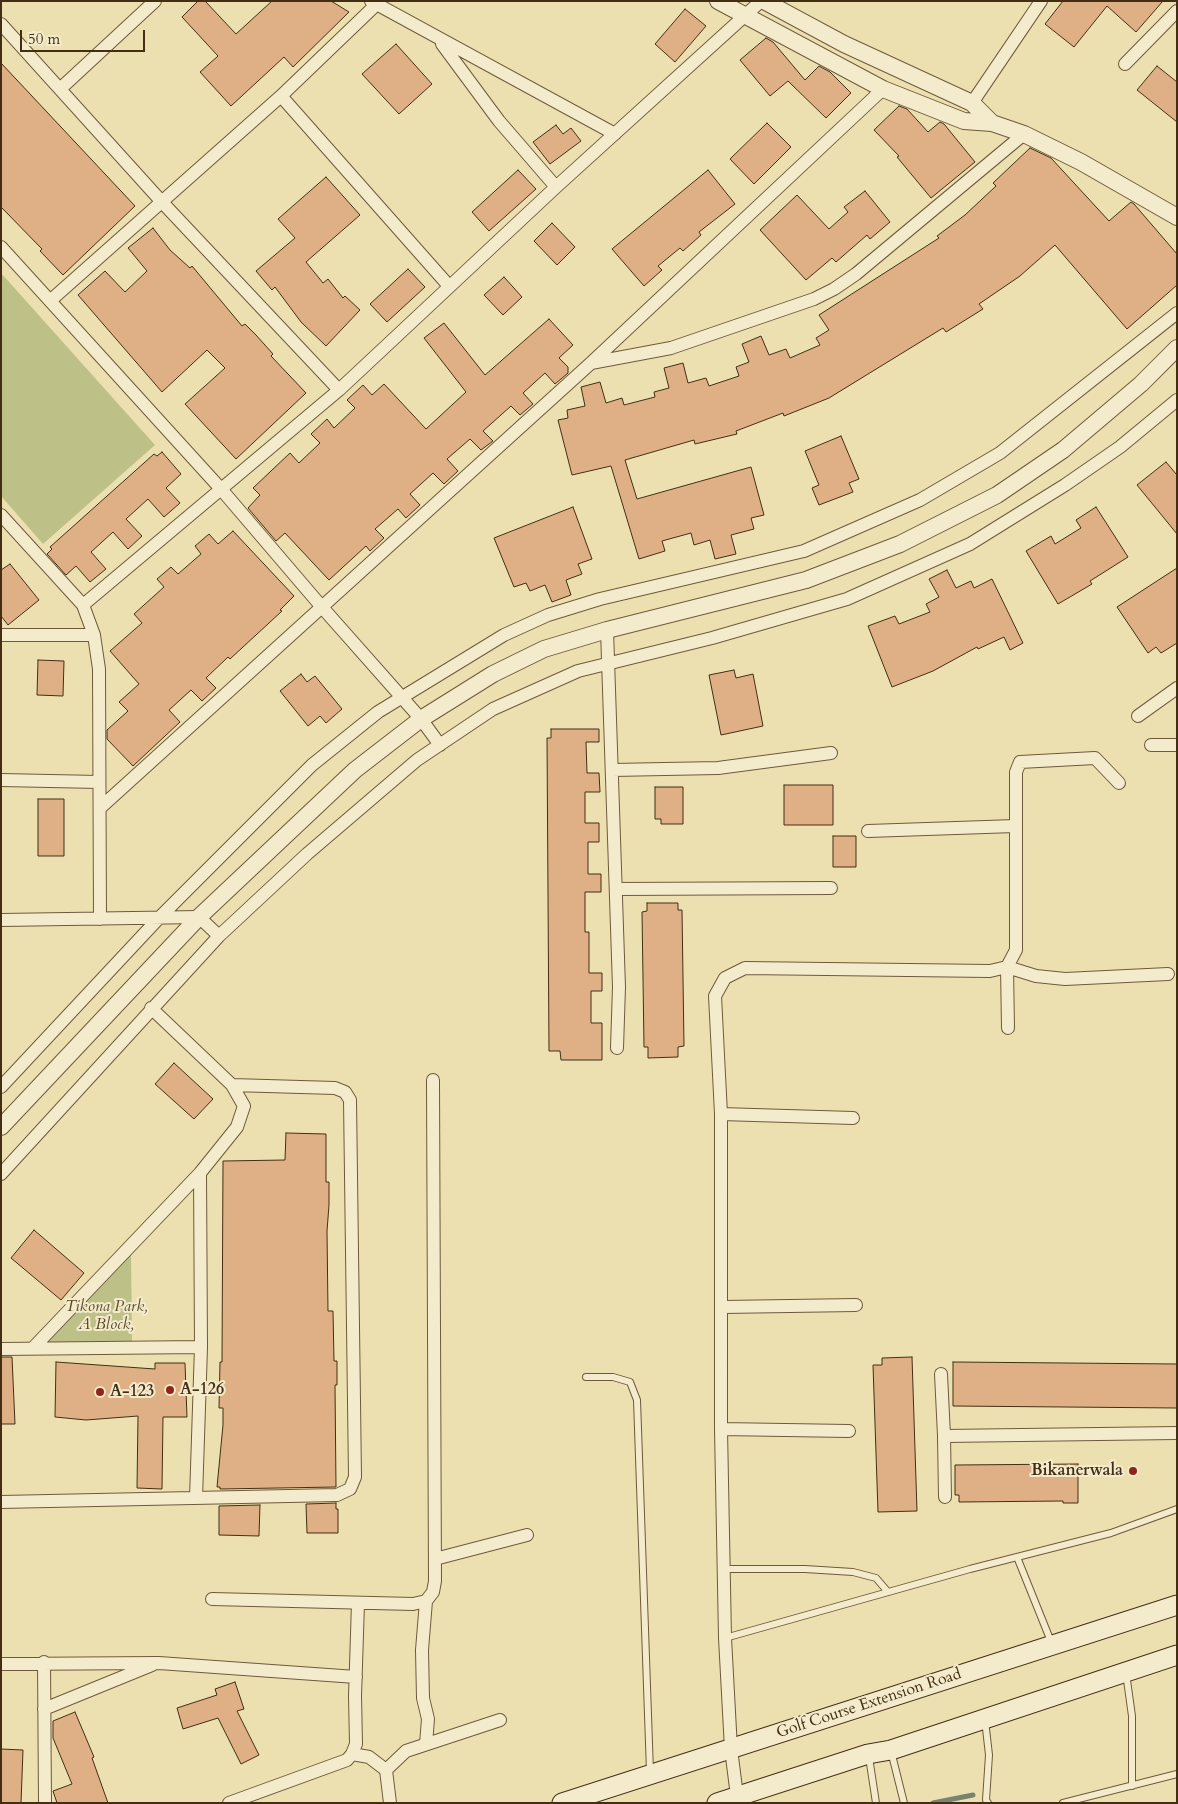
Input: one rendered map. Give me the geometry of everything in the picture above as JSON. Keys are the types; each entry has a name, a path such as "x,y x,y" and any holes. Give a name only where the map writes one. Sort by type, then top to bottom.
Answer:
{"main road":[{"name":"Golf Course Extension Road","path":"562,1803 650,1773 731,1749 1177,1605"},
{"path":"717,1803 868,1754 891,1750 1177,1656"}],"street":[{"path":"60,89 154,1"},
{"path":"718,1 883,89 964,121 992,122 1024,134 1081,162 1177,217"},
{"path":"83,606 339,390 556,187 763,1 852,48 972,103 992,122"},
{"path":"972,103 1042,1"},
{"path":"51,300 281,96 376,2 439,40 615,134"},
{"path":"1125,64 1177,11"},
{"path":"1,24 161,201 339,390"},
{"path":"439,40 499,121 556,187"},
{"path":"100,808 591,363 883,89"},
{"path":"281,96 449,286"},
{"path":"591,363 671,348 814,299 834,289 856,274 1024,134"},
{"path":"1,247 221,489 421,719 440,745"},
{"path":"1,1087 159,918 312,765 346,736 402,697 504,635 548,615 600,598 804,551 920,500 1000,453 1177,313"},
{"path":"1,1127 199,917 355,770 421,719 493,674 544,649 607,630 806,580 900,544 997,494 1063,450 1141,384 1177,348"},
{"path":"1,1174 151,1008 219,936 308,854 417,760 492,709 578,671 712,638 847,598 970,544 1065,485 1134,436 1177,400"},
{"path":"1,515 83,606 94,635 99,670 100,919"},
{"path":"607,630 616,889 618,987 616,1048"},
{"path":"1,635 94,635"},
{"path":"1138,716 1177,688"},
{"path":"1151,745 1177,745"},
{"path":"612,770 718,768 832,753"},
{"path":"1008,1028 1007,967 1016,950 1016,772 1020,762 1095,758 1119,783"},
{"path":"1,780 99,782"},
{"path":"868,831 1015,826"},
{"path":"616,889 830,888"},
{"path":"3,922 199,917 219,936"},
{"path":"737,1796 731,1749 725,1638 722,1429 722,1114 715,996 725,978 745,968 990,971 1007,967 1036,976 1065,979 1168,974"},
{"path":"33,1348 200,1173 237,1127 242,1117 244,1106 232,1085 151,1008"},
{"path":"426,1744 428,1719 423,1698 422,1650 426,1601 433,1592 435,1559 434,1080"},
{"path":"1,1502 337,1495 350,1489 355,1476 350,1100 345,1092 335,1088 232,1085"},
{"path":"722,1114 853,1118"},
{"path":"196,1498 201,1347 200,1173"},
{"path":"723,1307 856,1305"},
{"path":"1,1349 201,1347"},
{"path":"941,1374 946,1497"},
{"path":"722,1429 849,1431"},
{"path":"944,1436 1177,1433"},
{"path":"435,1559 527,1535"},
{"path":"212,1599 413,1604 426,1601"},
{"path":"229,1803 347,1760 352,1754 356,1744 358,1603"},
{"path":"1,1664 44,1662 159,1663 356,1677"},
{"path":"44,1662 45,1803"},
{"path":"44,1709 159,1663"},
{"path":"386,1770 406,1751 500,1720"},
{"path":"352,1754 369,1756 386,1770 390,1803"}],"lane":[{"path":"586,1377 613,1377 630,1382 637,1400 650,1773"},
{"path":"725,1638 1111,1532 1177,1509"},
{"path":"1017,1557 1053,1645"},
{"path":"724,1569 805,1569 853,1572 876,1578 888,1592"},
{"path":"1126,1672 1132,1716 1132,1786"},
{"path":"984,1719 989,1755 986,1800 988,1803"},
{"path":"891,1750 904,1803"},
{"path":"868,1754 876,1803"},
{"path":"1063,1803 1177,1774"}],"green space":[{"path":"1,273 155,445 43,544 1,496"},
{"name":"Tikona Park, A Block,","path":"131,1252 132,1342 44,1344"}],"building":[{"path":"198,1 205,1 236,34 272,1 331,1 349,12 293,67 284,57 231,106 200,72 218,56 182,17"},
{"path":"1063,1 1163,1 1136,32 1107,6 1074,47 1045,24"},
{"path":"685,9 706,26 675,62 655,44"},
{"path":"766,38 773,42 805,80 819,66 830,72 851,93 826,118 788,81 770,96 740,60"},
{"path":"396,44 432,84 399,114 362,74"},
{"path":"1,63 135,206 63,275 40,251 42,249 1,207"},
{"path":"1157,66 1177,82 1177,122 1137,90"},
{"path":"899,106 907,109 928,132 940,122 944,124 975,162 931,198 897,157 899,156 874,130"},
{"path":"767,123 791,147 754,184 730,159"},
{"path":"556,125 563,134 571,128 581,141 550,164 533,142"},
{"path":"1030,148 1051,158 1109,221 1131,202 1134,204 1177,254 1177,285 1127,329 1055,245 1020,276 979,304 983,309 946,332 943,328 829,398 784,416 783,413 736,431 737,434 695,444 694,440 625,460 637,499 751,467 764,515 751,518 754,529 731,535 736,554 715,559 710,540 694,545 691,533 662,541 665,551 639,559 611,466 572,475 558,420 568,418 567,410 585,406 581,387 600,382 606,403 622,398 624,405 655,397 654,392 669,388 664,368 683,363 688,383 706,378 709,386 739,376 736,367 749,362 742,344 761,336 769,355 786,349 790,358 820,345 816,338 829,330 819,315 939,238 937,236 965,215 996,186 993,183"},
{"path":"518,170 536,189 489,231 472,212"},
{"path":"708,170 735,204 699,232 701,235 683,251 680,248 658,266 662,270 644,286 612,249"},
{"path":"326,177 360,215 306,262 323,283 328,279 343,298 345,296 360,310 326,346 301,322 275,287 272,290 256,271 295,238 278,219"},
{"path":"865,191 890,222 870,239 867,235 836,262 832,258 806,280 760,230 797,195 829,229 848,212 844,207"},
{"path":"552,223 575,247 557,265 534,241"},
{"path":"153,228 170,250 190,268 192,266 242,326 245,324 256,335 273,354 271,356 306,393 236,459 185,404 225,368 207,350 162,392 78,295 105,271 125,292 147,271 128,248"},
{"path":"408,269 425,287 387,322 370,304"},
{"path":"504,277 522,297 503,315 484,295"},
{"path":"549,319 573,345 559,358 568,367 568,373 555,384 545,373 523,393 533,404 520,415 511,406 483,431 493,441 481,450 470,439 447,459 458,471 444,484 433,473 410,494 420,505 406,518 398,509 375,529 384,538 370,551 366,546 329,580 285,533 276,541 248,508 260,495 253,488 290,453 299,463 320,443 311,434 327,419 334,428 355,408 347,400 363,385 372,395 384,384 426,429 466,392 424,338 444,323 485,375"},
{"path":"841,436 859,479 849,483 853,492 819,505 812,488 819,485 805,451"},
{"path":"162,452 181,474 166,488 180,503 164,517 148,499 126,519 142,536 128,549 113,532 91,552 106,569 90,582 76,566 66,575 47,554 52,549 50,547 154,454 157,456"},
{"path":"1166,462 1177,475 1177,534 1137,485"},
{"path":"573,507 592,559 578,564 582,574 566,580 571,595 552,602 545,585 530,591 526,583 514,587 494,538"},
{"path":"1096,507 1128,557 1090,581 1092,584 1058,604 1026,551 1051,536 1055,544 1081,528 1076,520"},
{"path":"233,531 294,596 280,610 282,611 230,659 228,657 206,678 216,688 202,701 191,690 169,710 180,722 133,766 107,739 107,730 128,711 119,702 139,684 110,651 142,623 134,614 164,587 157,579 171,567 178,574 201,554 195,546 209,534 218,544"},
{"path":"10,564 39,600 8,625 1,616 1,570"},
{"path":"1177,568 1177,643 1161,653 1156,647 1148,653 1117,607"},
{"path":"947,570 956,588 971,581 974,588 992,579 1023,643 1010,650 1004,637 978,649 977,647 933,671 892,687 868,626 895,616 899,624 930,612 926,604 939,597 929,579"},
{"path":"38,660 64,661 63,696 37,695"},
{"path":"734,670 736,678 753,674 763,726 721,735 709,675"},
{"path":"301,674 307,682 315,676 342,709 326,723 320,716 308,726 280,691"},
{"path":"551,729 599,729 599,742 586,742 587,773 599,773 600,792 585,792 585,823 599,823 599,842 588,842 588,874 601,874 601,892 585,892 585,932 589,932 589,973 602,973 602,991 591,991 591,1023 602,1023 602,1060 561,1060 560,1051 549,1051 547,738 551,738"},
{"path":"784,785 833,785 833,825 784,825"},
{"path":"655,787 683,787 683,824 661,824 661,819 655,819"},
{"path":"38,799 64,799 64,856 38,856"},
{"path":"833,836 856,836 856,867 833,867"},
{"path":"647,903 678,903 678,910 682,910 684,1046 678,1047 678,1057 648,1058 648,1047 644,1047 642,912 647,911"},
{"path":"174,1063 213,1099 194,1119 155,1084"},
{"path":"286,1133 326,1134 326,1182 329,1182 327,1231 328,1311 333,1311 334,1361 337,1361 337,1385 335,1385 336,1487 220,1489 220,1487 217,1487 223,1425 223,1408 219,1408 220,1362 222,1362 223,1161 285,1160"},
{"path":"34,1230 84,1273 61,1300 11,1258"},
{"path":"1,1357 12,1357 15,1424 1,1424"},
{"path":"912,1357 917,1511 878,1512 873,1365 882,1365 882,1358"},
{"path":"56,1362 155,1369 155,1363 185,1363 187,1417 163,1417 162,1489 137,1488 138,1416 86,1420 55,1417"},
{"path":"953,1362 1177,1364 1177,1408 953,1406"},
{"path":"1078,1464 1078,1503 1063,1503 1063,1501 959,1502 959,1495 955,1495 955,1465"},
{"path":"336,1503 336,1509 338,1509 338,1533 307,1533 306,1504"},
{"path":"260,1505 259,1536 219,1535 219,1506"},
{"path":"235,1682 244,1709 237,1711 259,1755 241,1764 218,1718 183,1729 177,1708 217,1695 215,1689"},
{"path":"75,1712 94,1757 92,1758 108,1803 57,1803 53,1791 72,1784 53,1738 53,1721"},
{"path":"1,1749 23,1750 21,1803 1,1803"}],"waterway":[{"path":"933,1803 973,1795"}],"place":[{"name":"A-126","path":"170,1390"},
{"name":"A-123","path":"100,1392"},
{"name":"Bikanerwala","path":"1133,1471"}]}
